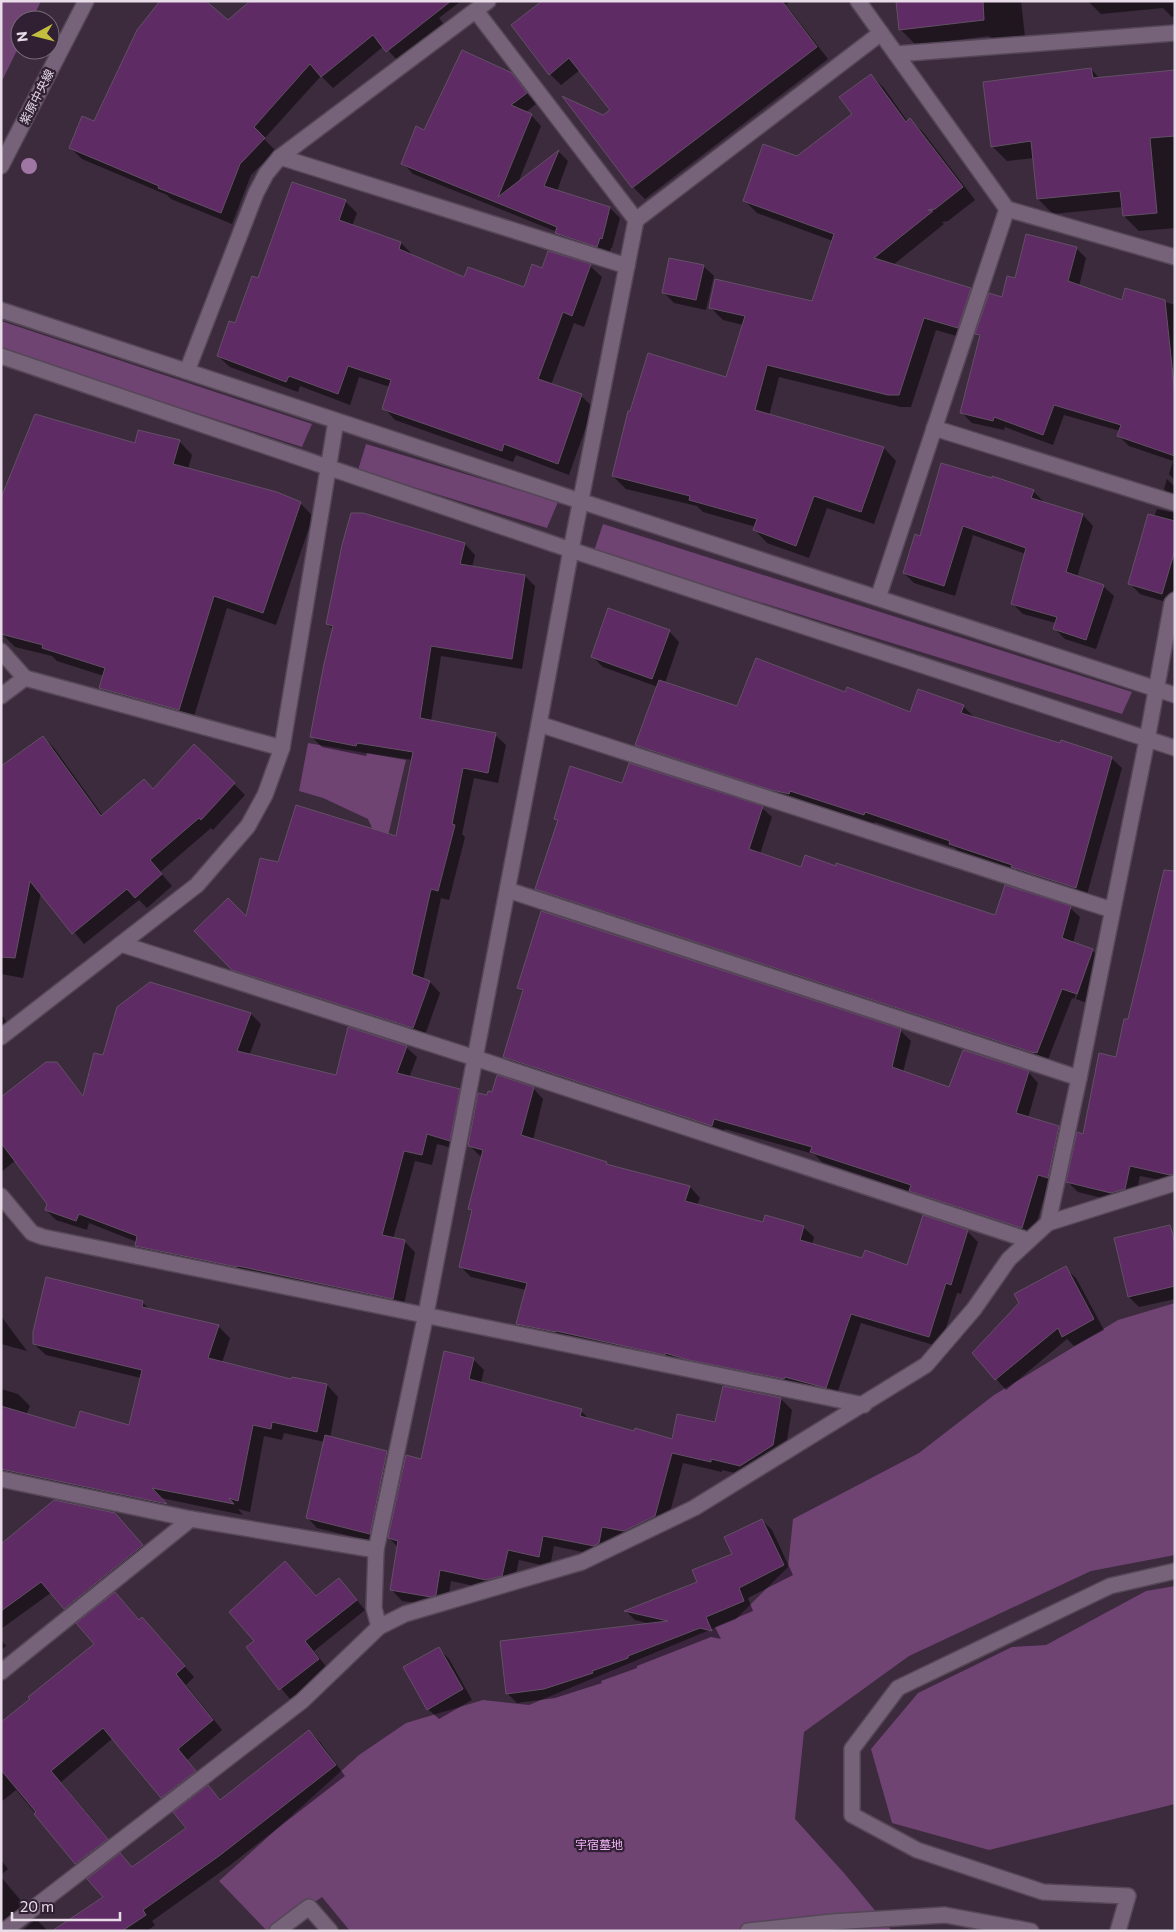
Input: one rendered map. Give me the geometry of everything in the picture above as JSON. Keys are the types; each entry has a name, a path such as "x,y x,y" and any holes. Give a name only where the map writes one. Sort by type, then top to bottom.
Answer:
{"street":[{"name":"紫原中央線","path":"1,166 86,1"},
{"path":"187,371 256,193 266,174 280,158 488,1"},
{"path":"858,1 1007,209 1175,258"},
{"path":"476,10 636,220"},
{"path":"896,54 1175,33"},
{"path":"379,1627 374,1608 376,1550 426,1314 508,890 580,501 636,220 881,34"},
{"path":"280,158 627,266"},
{"path":"878,598 1007,209"},
{"path":"1,310 1175,695"},
{"path":"1,356 571,550 1175,748"},
{"path":"1,1037 197,885 248,826 265,795 282,748 330,467 336,421"},
{"path":"934,428 1175,503"},
{"path":"1048,1223 1147,740 1172,603 1175,600"},
{"path":"1,651 25,678 282,748"},
{"path":"1,696 25,678"},
{"path":"539,724 1112,910"},
{"path":"508,890 1079,1078"},
{"path":"121,944 1028,1240"},
{"path":"4,1931 302,1701 379,1627 405,1614 582,1562 694,1508 926,1365 974,1309 1009,1259 1048,1223 1175,1184"},
{"path":"1,1196 32,1233 43,1237 864,1404"},
{"path":"1,1479 191,1519 376,1550"},
{"path":"1,1672 191,1519"},
{"path":"1118,1931 1128,1896 1043,1892 917,1850 852,1815 852,1749 898,1688 1110,1586 1175,1571"},
{"path":"277,1931 309,1906 330,1931"},
{"path":"748,1931 832,1922 945,1915 1031,1931"}],"green space":[{"path":"1,1 41,1 37,10 10,10 10,60 12,60 2,81"},
{"path":"1,321 312,424 302,447 1,350"},
{"path":"366,444 558,502 547,528 358,470"},
{"path":"603,524 1132,692 1122,714 594,551"},
{"path":"308,743 406,760 380,870 376,837 368,819 323,798 299,791"},
{"name":"宇宿墓地","path":"1175,1303 1175,1555 1091,1571 909,1656 804,1732 795,1819 844,1873 892,1931 350,1931 322,1897 272,1931 267,1931 219,1881 359,1755 406,1723 483,1700 529,1705 736,1619 788,1567 793,1519 919,1453 994,1395 1118,1320"},
{"path":"1175,1586 1175,1804 989,1850 892,1823 871,1749 918,1693 1012,1647 1046,1645 1146,1591"}],"building":[{"path":"160,1 206,1 228,20 250,1 451,1 386,52 373,35 321,77 310,64 254,127 265,138 240,164 221,213 158,188 159,186 69,148 82,116 94,121 137,30"},
{"path":"542,1 782,1 817,47 632,188 562,96 603,115 610,110 569,58 549,75 511,25"},
{"path":"896,1 983,1 984,20 899,30"},
{"path":"462,50 512,73 527,93 511,105 532,114 498,197 559,150 544,186 610,207 602,239 600,238 597,247 555,233 557,227 401,164 416,126 424,130"},
{"path":"1091,68 1093,78 1175,70 1175,136 1150,138 1157,213 1123,216 1120,191 1037,199 1031,141 991,147 983,82"},
{"path":"871,74 906,122 910,118 963,187 935,209 928,210 933,211 874,258 971,288 958,328 924,318 899,395 888,395 767,365 755,410 884,447 861,512 814,496 796,546 753,530 757,519 689,500 690,496 612,476 628,411 630,411 648,353 726,377 745,316 709,308 715,279 812,301 834,234 743,201 763,144 797,156 852,114 839,97"},
{"path":"292,182 346,200 339,220 401,242 399,249 464,277 468,267 524,287 532,264 542,268 548,251 591,264 572,316 563,312 538,379 582,394 558,464 504,444 502,451 382,409 391,380 348,366 338,394 289,376 286,382 217,356 229,321 235,323 252,276 258,278"},
{"path":"1026,234 1077,247 1068,281 1122,300 1125,288 1165,300 1175,395 1175,456 1117,436 1121,425 1054,405 1043,435 994,417 993,421 960,413 980,335 975,334 989,293 1002,297 1007,276 1015,278"},
{"path":"669,258 704,265 696,300 662,293"},
{"path":"35,414 135,443 138,430 180,440 173,464 277,492 301,502 263,613 214,596 179,710 99,688 105,668 42,648 43,645 1,634 1,498"},
{"path":"941,463 992,478 992,476 1034,490 1031,498 1083,514 1066,572 1104,585 1086,640 1053,629 1057,617 1011,604 1026,548 963,526 944,586 903,573 915,534 920,536"},
{"path":"351,513 363,513 465,543 460,564 525,575 512,659 431,646 420,718 496,733 488,773 463,768 452,824 455,825 438,891 431,889 412,974 430,981 413,1028 232,970 194,931 228,898 246,916 260,858 278,862 296,805 396,836 413,752 357,743 356,746 310,737 333,626 326,624 342,545"},
{"path":"1148,514 1175,521 1175,550 1162,594 1128,584"},
{"path":"608,608 670,630 652,679 591,657"},
{"path":"756,658 845,692 847,687 910,712 918,689 964,705 961,713 1060,743 1061,740 1112,757 1076,888 1011,867 1012,865 949,844 950,841 865,812 864,815 790,791 789,794 768,789 635,745 659,680 737,706"},
{"path":"43,736 101,816 144,779 153,789 194,744 235,783 201,820 199,818 150,860 162,874 135,898 127,889 72,934 30,881 15,958 1,957 1,766"},
{"path":"629,763 763,806 749,849 801,867 805,855 836,866 836,863 995,915 1005,885 1071,906 1062,938 1093,949 1077,994 1062,989 1037,1053 1034,1053 535,889 558,820 554,819 570,766 622,783"},
{"path":"1164,870 1175,871 1175,1174 1170,1175 1130,1166 1125,1189 1111,1193 1066,1182 1077,1132 1083,1134 1099,1053 1116,1057 1124,1019 1128,1019"},
{"path":"541,911 901,1029 892,1067 949,1087 963,1050 1029,1071 1016,1113 1059,1126 1048,1178 1038,1175 1022,1228 909,1191 911,1185 810,1152 812,1147 714,1119 712,1126 503,1057 523,990 517,988"},
{"path":"150,982 251,1013 237,1051 336,1075 348,1027 407,1046 397,1073 460,1089 450,1141 427,1134 422,1155 404,1151 382,1235 405,1240 393,1299 135,1246 137,1236 79,1214 76,1221 45,1210 47,1204 1,1143 1,1097 46,1062 57,1062 83,1096 94,1053 103,1055 117,1007"},
{"path":"497,1075 534,1087 521,1135 607,1162 606,1164 690,1186 685,1201 763,1222 765,1215 804,1226 800,1240 862,1258 865,1250 907,1265 923,1215 968,1230 951,1285 946,1283 929,1337 851,1314 826,1388 785,1377 784,1379 689,1360 665,1353 665,1355 516,1324 527,1283 459,1267 472,1210 468,1209 483,1150 468,1146 478,1093 487,1095 488,1091 492,1092"},
{"path":"1170,1225 1175,1243 1175,1286 1128,1297 1114,1238"},
{"path":"1066,1266 1094,1319 1062,1337 1058,1328 995,1380 972,1353 1019,1303 1014,1294"},
{"path":"46,1277 143,1301 142,1307 219,1325 208,1358 291,1379 292,1377 327,1384 317,1432 272,1422 271,1429 253,1425 238,1501 229,1498 234,1504 152,1488 167,1504 1,1469 1,1406 75,1428 80,1411 129,1425 142,1370 33,1344 33,1332"},
{"path":"444,1351 474,1358 469,1379 582,1409 580,1416 634,1431 635,1428 672,1439 677,1414 715,1422 723,1386 781,1398 773,1445 740,1466 711,1459 711,1462 672,1453 655,1516 624,1531 602,1527 599,1543 594,1546 543,1536 539,1557 508,1550 502,1576 486,1580 440,1570 436,1595 431,1597 390,1590 398,1541 388,1538 406,1455 421,1459"},
{"path":"325,1435 387,1451 370,1534 306,1518"},
{"path":"54,1500 115,1513 143,1545 64,1609 41,1582 1,1611 1,1544"},
{"path":"762,1519 784,1565 739,1588 744,1601 706,1617 712,1631 700,1628 592,1671 593,1673 544,1689 506,1694 500,1641 668,1621 624,1611 697,1582 692,1570 732,1554 724,1537"},
{"path":"285,1561 316,1596 339,1578 357,1600 305,1641 319,1659 279,1690 246,1647 254,1641 229,1612"},
{"path":"115,1592 139,1620 142,1617 185,1666 176,1674 213,1720 178,1749 196,1771 161,1798 103,1728 51,1771 108,1839 75,1864 34,1814 36,1812 1,1770 1,1722 30,1699 28,1697 94,1644 76,1623"},
{"path":"439,1647 463,1689 427,1710 403,1667"},
{"path":"309,1730 336,1765 219,1856 143,1910 146,1915 122,1931 52,1931 103,1897 87,1879 120,1853 132,1867 186,1828 173,1812 208,1785 220,1800"}]}
